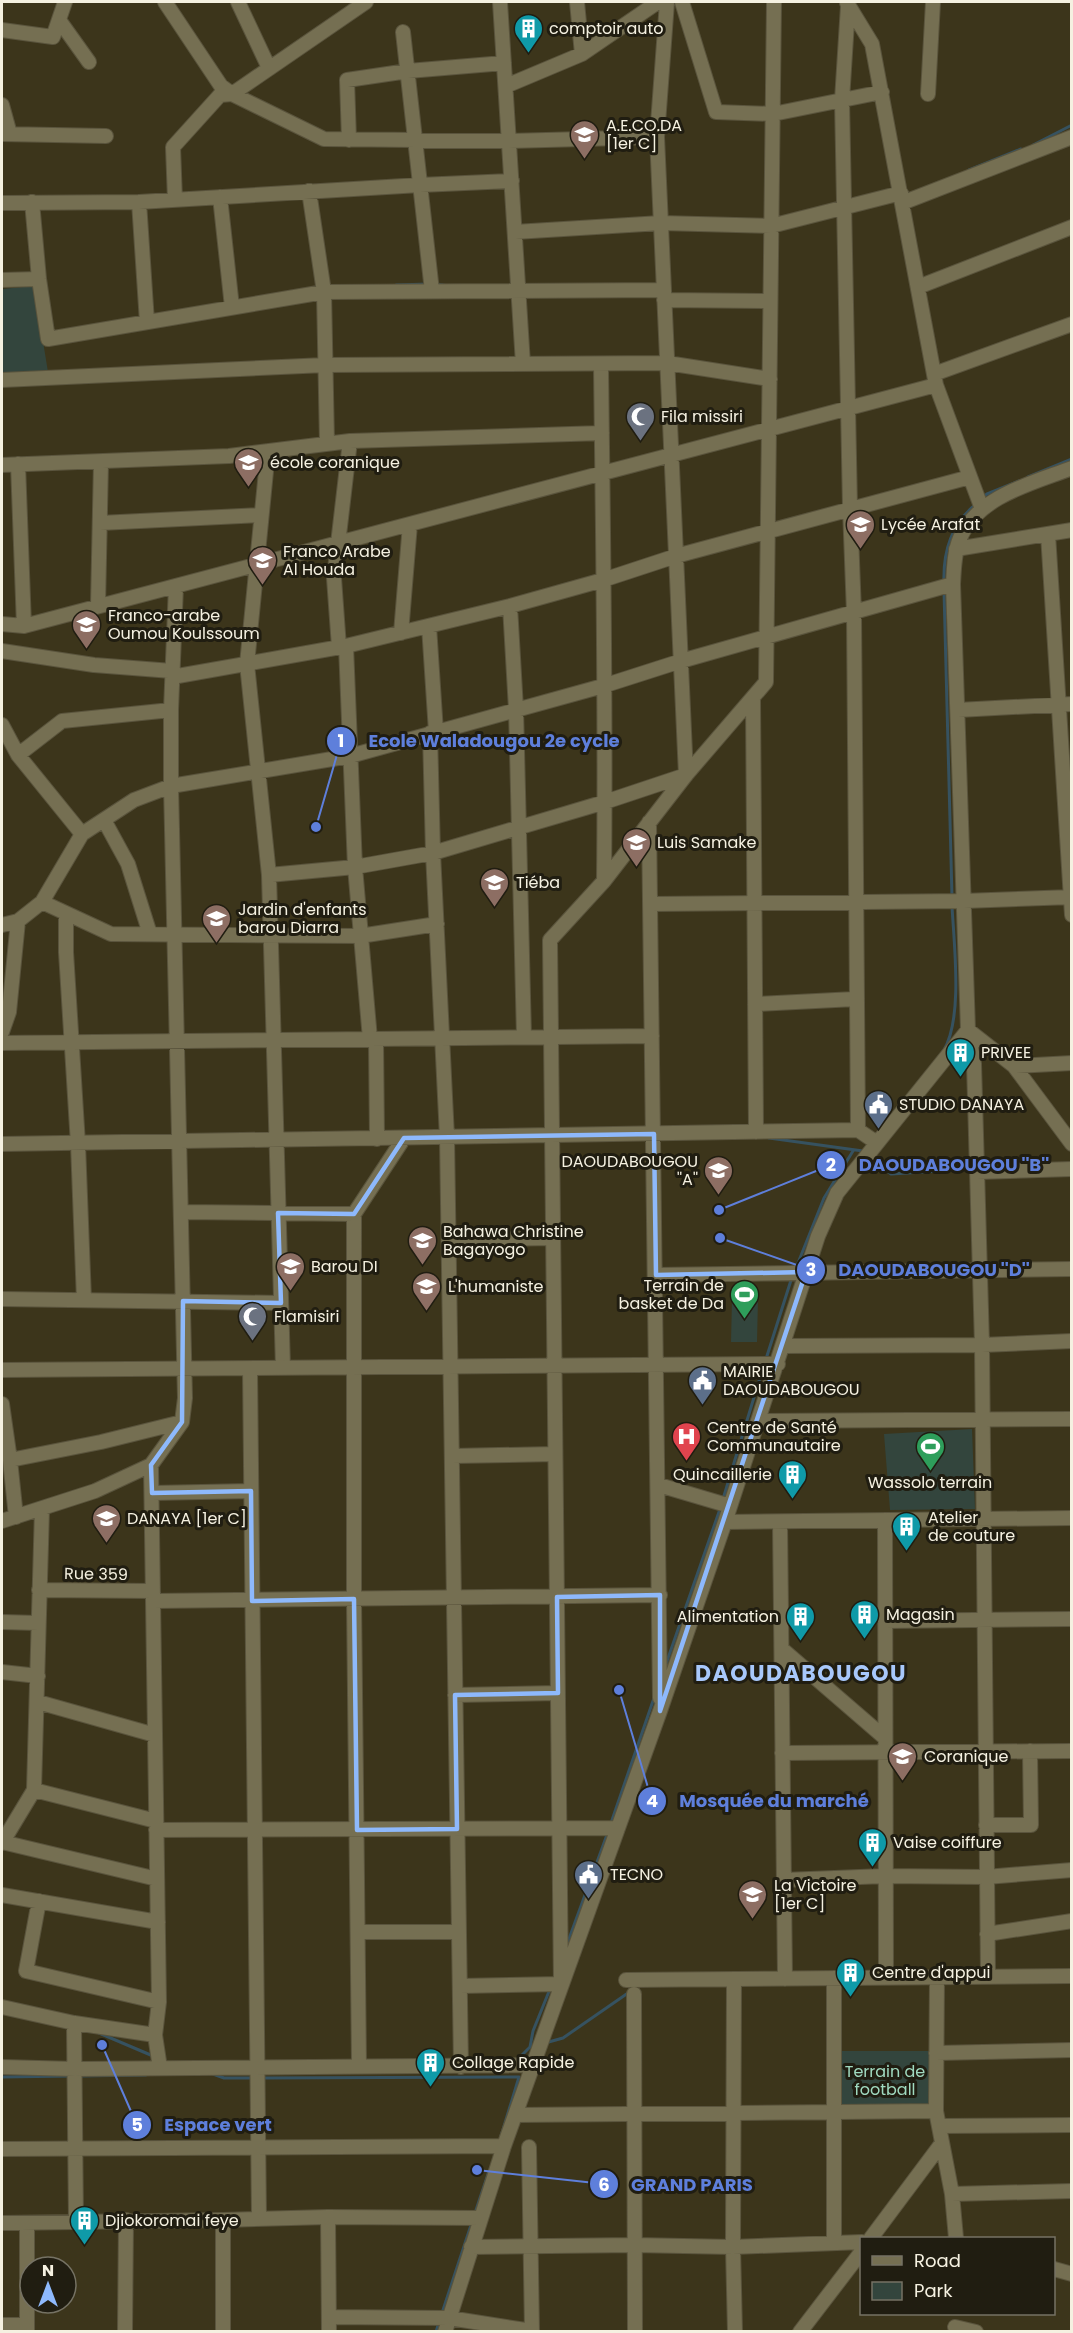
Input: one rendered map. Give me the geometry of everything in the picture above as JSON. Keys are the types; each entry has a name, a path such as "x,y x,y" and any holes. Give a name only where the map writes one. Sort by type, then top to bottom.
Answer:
{"street":[{"path":"2,30 53,37 65,2"},
{"path":"165,2 221,86 232,94 324,139 509,141 657,137"},
{"path":"238,2 269,68"},
{"path":"175,200 173,147 220,95 232,94 366,2"},
{"path":"500,2 523,364"},
{"path":"577,2 582,54"},
{"path":"506,86 582,54 658,2"},
{"path":"667,2 657,137 686,775"},
{"path":"682,2 716,112 772,114 882,92"},
{"path":"561,1985 550,940 604,881 686,775 766,682 774,2"},
{"path":"928,94 933,2"},
{"path":"847,4 872,44 935,380 982,509"},
{"path":"847,4 842,100 854,613 855,999 858,1131"},
{"path":"59,20 89,62"},
{"path":"403,32 432,291"},
{"path":"350,140 347,80 408,71 504,63"},
{"path":"2,105 6,134 106,136"},
{"path":"515,232 661,223 771,226 844,208 902,198 1071,136"},
{"path":"2,203 139,202 512,181"},
{"path":"309,191 324,292 327,442"},
{"path":"220,197 232,307"},
{"path":"32,202 39,279 48,339 324,292 519,290 770,301"},
{"path":"139,202 147,322"},
{"path":"918,287 1071,227"},
{"path":"2,280 39,279"},
{"path":"2,624 24,626 848,408 935,380 1071,324"},
{"path":"2,380 325,365 667,363 770,379"},
{"path":"601,364 603,686 606,740 604,881"},
{"path":"2,465 229,456 327,442 602,433"},
{"path":"350,441 334,578 350,756 360,936 373,1039 377,1138"},
{"path":"268,451 247,664 269,875 283,1368"},
{"path":"98,606 101,462"},
{"path":"18,464 24,626"},
{"path":"988,1977 982,1345 974,1064 968,1030 953,584 956,549 960,538 969,523 982,509 1013,490 1071,468"},
{"path":"2,651 172,674 247,664 342,647 510,606 603,580 676,556 970,477"},
{"path":"100,523 261,515"},
{"path":"401,633 410,524"},
{"path":"956,549 1071,530"},
{"path":"1048,534 1065,704 1071,915"},
{"path":"2,925 18,921 42,902 82,834 134,800 171,786 350,756 603,686 681,661 953,584"},
{"path":"2,1521 42,1509 128,1477 151,1465 182,1422 185,1369 171,786 171,710 176,586"},
{"path":"510,606 516,709 524,1037"},
{"path":"429,626 433,732 433,853 447,1137 461,2067"},
{"path":"753,698 756,1132"},
{"path":"958,710 1065,704"},
{"path":"18,756 62,721 171,710"},
{"path":"2,724 18,756 82,834"},
{"path":"269,875 355,867 433,853 605,802 686,775"},
{"path":"104,820 128,864 150,934"},
{"path":"649,822 660,1711"},
{"path":"650,904 855,903 1071,897"},
{"path":"42,902 111,934 360,936 437,924"},
{"path":"66,915 84,1300"},
{"path":"2,1032 9,1012 18,921"},
{"path":"755,1004 855,999"},
{"path":"968,1030 1014,1066 1071,1144"},
{"path":"447,2325 504,2146 660,1711 760,1421 818,1236 837,1193 968,1030"},
{"path":"2,1043 652,1036"},
{"path":"1014,1066 1071,1063"},
{"path":"2,1144 858,1131 877,1143"},
{"path":"359,2067 352,1368 354,1214 404,1138"},
{"path":"977,1172 1071,1168"},
{"path":"181,1212 354,1214"},
{"path":"448,1240 553,1238"},
{"path":"656,1275 1071,1269"},
{"path":"2,1299 281,1303"},
{"path":"783,1346 982,1345 1071,1341"},
{"path":"2,1370 778,1364"},
{"path":"250,1369 259,2219"},
{"path":"2,1404 3,1427 10,1460 16,1517"},
{"path":"760,1421 1071,1419"},
{"path":"10,1460 101,1442 182,1422"},
{"path":"452,1456 555,1454"},
{"path":"151,1465 159,2002 155,2035 160,2068"},
{"path":"659,1485 730,1506"},
{"path":"152,1493 251,1491"},
{"path":"42,1509 34,1790 6,1828 2,1842 157,1879"},
{"path":"725,1522 1071,1518"},
{"path":"885,1520 886,1978"},
{"path":"780,1522 785,1979"},
{"name":"Rue 359","path":"39,1590 252,1601 660,1595"},
{"path":"885,1621 1071,1619"},
{"path":"2,1622 38,1623"},
{"path":"782,1649 885,1745"},
{"path":"2,1672 38,1676"},
{"path":"455,1695 558,1693"},
{"path":"38,1702 155,1735"},
{"path":"782,1753 885,1745 986,1751 1071,1751"},
{"path":"986,1825 1031,1825 1030,1751"},
{"path":"34,1790 156,1826 255,1831 618,1828"},
{"path":"784,1880 885,1876 986,1877 1071,1870"},
{"path":"2,1895 158,1922"},
{"path":"39,1902 26,1971 159,2002"},
{"path":"987,1934 1071,1921"},
{"path":"358,1932 459,1932"},
{"path":"626,1980 1071,1976"},
{"path":"937,1977 936,2111 952,2194 956,2237"},
{"path":"834,1978 834,2242"},
{"path":"734,1979 735,2331"},
{"path":"460,1986 561,1985"},
{"path":"634,1994 635,2331"},
{"path":"2,2007 74,2023 155,2035"},
{"path":"74,2023 76,2221"},
{"path":"936,2053 1071,2050"},
{"path":"2,2067 75,2069 533,2065"},
{"path":"515,2115 936,2111"},
{"path":"939,2126 1071,2125"},
{"path":"872,2237 942,2143"},
{"path":"2,2149 504,2146"},
{"path":"328,2217 329,2324 447,2325 532,2331 529,2147"},
{"path":"952,2194 1071,2191"},
{"path":"2,2223 328,2217 481,2218"},
{"path":"125,2331 126,2220"},
{"path":"223,2220 223,2331"},
{"path":"2,2325 27,2328 27,2223"},
{"path":"471,2247 634,2245 733,2247 860,2242"},
{"path":"800,2331 860,2252"},
{"path":"1055,2270 1071,2274"},
{"path":"954,2324 976,2331"}],"highlighted area":[{"path":"654,1134 656,1275 806,1272 660,1711 660,1595 557,1597 558,1693 455,1695 457,1829 357,1830 354,1599 252,1601 251,1491 152,1493 151,1465 182,1422 183,1301 281,1303 278,1213 354,1214 404,1138"}],"green space":[{"path":"34,286 48,372 2,374 2,289"},
{"name":"Terrain de basket de Da","path":"732,1299 758,1299 757,1342 731,1342"},
{"name":"Wassolo terrain","path":"972,1429 975,1509 890,1510 884,1434"},
{"name":"Terrain de football","path":"841,2051 930,2051 932,2109 838,2109"}],"waterway":[{"path":"1033,145 1072,125"},
{"path":"969,170 1021,149"},
{"path":"396,285 429,284"},
{"path":"435,284 449,286"},
{"path":"1028,477 1072,459"},
{"path":"982,498 1019,481"},
{"path":"944,582 945,560 951,539 960,521 975,505"},
{"path":"944,591 952,897"},
{"path":"944,1050 954,1019 956,980 952,906"},
{"path":"769,1138 863,1151"},
{"path":"796,1268 824,1198 853,1151"},
{"path":"876,1163 891,1174 973,1169"},
{"path":"766,1359 792,1277"},
{"path":"723,1499 763,1368"},
{"path":"666,1664 720,1509"},
{"path":"611,1823 654,1698"},
{"path":"566,1947 608,1832"},
{"path":"530,2047 533,2031 550,1989"},
{"path":"545,2043 563,2038 628,1993"},
{"path":"99,2033 153,2056"},
{"path":"518,2059 530,2047 536,2045"},
{"path":"213,2074 224,2078 253,2078"},
{"path":"78,2076 146,2075"},
{"path":"2,2077 71,2076"},
{"path":"263,2078 519,2077 501,2136"},
{"path":"475,2213 489,2171"},
{"path":"442,2313 472,2222"},
{"path":"436,2332 439,2322"}],"place":[{"name":"comptoir auto","path":"528,54"},
{"name":"A.E.CO.DA [1er C]","path":"585,160"},
{"name":"Fila missiri","path":"640,442"},
{"name":"école coranique","path":"249,488"},
{"name":"Lycée Arafat","path":"860,550"},
{"name":"Franco Arabe Al Houda","path":"262,586"},
{"name":"Franco-arabe Oumou Koulssoum","path":"87,650"},
{"name":"Ecole Waladougou 2e cycle","path":"316,827"},
{"name":"Luis Samake","path":"636,868"},
{"name":"Tiéba","path":"495,908"},
{"name":"Jardin d'enfants barou Diarra","path":"217,944"},
{"name":"PRIVEE","path":"960,1078"},
{"name":"STUDIO DANAYA","path":"878,1130"},
{"name":"DAOUDABOUGOU ''A''","path":"719,1196"},
{"name":"DAOUDABOUGOU ''B''","path":"719,1210"},
{"name":"DAOUDABOUGOU ''D''","path":"720,1238"},
{"name":"Bahawa Christine Bagayogo","path":"422,1266"},
{"name":"Barou DI","path":"290,1292"},
{"name":"L'humaniste","path":"427,1312"},
{"name":"Terrain de basket de Da","path":"745,1320"},
{"name":"Flamisiri","path":"253,1342"},
{"name":"MAIRIE DAOUDABOUGOU","path":"702,1406"},
{"name":"Centre de Santé Communautaire","path":"686,1462"},
{"name":"Wassolo terrain","path":"930,1472"},
{"name":"Quincaillerie","path":"793,1500"},
{"name":"DANAYA [1er C]","path":"106,1544"},
{"name":"Atelier de couture","path":"907,1552"},
{"name":"Magasin","path":"865,1640"},
{"name":"Alimentation","path":"800,1642"},
{"name":"Mosquée du marché","path":"619,1690"},
{"name":"Coranique","path":"903,1782"},
{"name":"Vaise coiffure","path":"872,1868"},
{"name":"TECNO","path":"589,1900"},
{"name":"La Victoire [1er C]","path":"753,1920"},
{"name":"Centre d'appui","path":"851,1998"},
{"name":"Espace vert","path":"102,2045"},
{"name":"Collage Rapide","path":"431,2088"},
{"name":"GRAND PARIS","path":"477,2170"},
{"name":"Djiokoromai feye","path":"84,2246"}],"district":[{"name":"DAOUDABOUGOU","path":"801,1673"}]}
